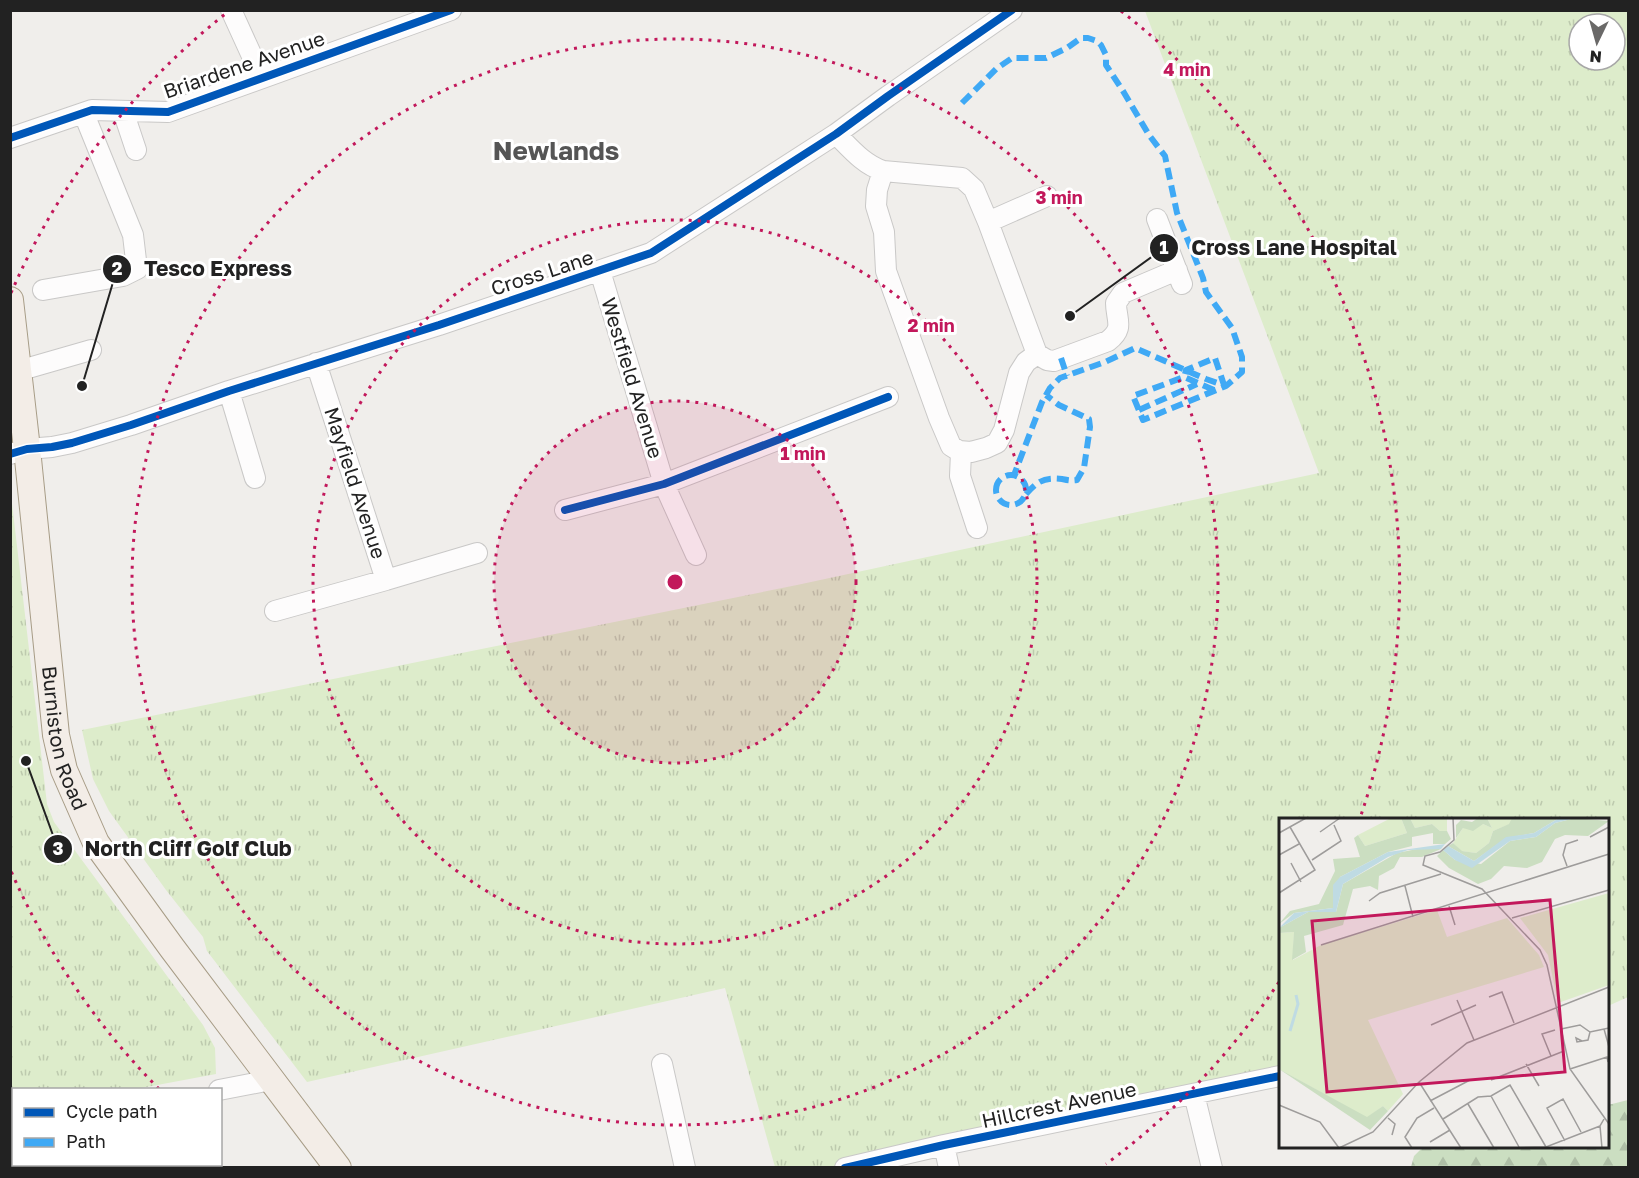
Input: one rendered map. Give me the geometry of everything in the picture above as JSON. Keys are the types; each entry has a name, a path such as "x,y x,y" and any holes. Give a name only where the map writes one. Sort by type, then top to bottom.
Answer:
{"main road":[{"name":"Burniston Road","path":"10,300 18,371 19,451 56,735 64,770 96,843 172,948 338,1167"}],"street":[{"path":"231,10 262,78"},
{"name":"Briardene Avenue","path":"10,138 92,110 168,112 451,10"},
{"name":"Cross Lane","path":"19,451 72,443 131,425 651,253 836,134 1004,13"},
{"path":"123,111 136,150"},
{"path":"43,290 123,276 137,269 133,235 84,114"},
{"path":"836,134 864,162 882,171 962,178 974,189 1037,354 1047,360 1054,361 1108,341 1114,336 1119,327 1116,303 1123,292 1179,277 1157,219"},
{"path":"882,171 876,206 884,232 886,271 951,446 961,452 971,452 997,443 1004,430 1019,374 1026,362 1037,354"},
{"path":"988,222 1047,196"},
{"name":"Westfield Avenue","path":"600,271 664,484 696,555"},
{"path":"18,371 91,350"},
{"name":"Mayfield Avenue","path":"316,363 386,580 477,553"},
{"path":"229,391 255,478"},
{"name":"Westfield Avenue","path":"565,510 664,484 888,397"},
{"path":"961,452 960,476 977,528"},
{"path":"275,611 386,580"},
{"path":"662,1064 685,1167"},
{"name":"Hillcrest Avenue","path":"845,1167 1279,1076"},
{"path":"222,1088 272,1080"},
{"path":"1194,1094 1212,1167"},
{"path":"944,1145 949,1167"}],"green space":[{"path":"1145,11 1628,11 1628,997 1609,1006 1609,818 1279,818 1279,1076 845,1167 775,1167 725,988 307,1082 207,951 203,937 109,811 93,779 82,730 797,585 1319,473"},
{"path":"10,486 47,804 54,822 203,1025 215,1048 216,1074 141,1088 12,1088 11,1114"},
{"path":"1628,1100 1628,1167 1411,1167 1414,1156 1422,1148 1609,1148 1609,1105"}],"marked path":[{"path":"962,103 996,69 1012,58 1046,58 1081,38 1097,41 1106,55 1106,65 1149,135 1165,156 1177,213 1203,278 1206,292 1232,328 1242,357 1242,372 1226,386 1135,348 1105,362 1060,378 1050,388 1042,402 1014,475"},
{"path":"1061,358 1067,376"},
{"path":"1185,374 1186,370 1215,358 1224,385"},
{"path":"1214,390 1184,377 1133,396 1143,420 1226,386"},
{"path":"1139,410 1197,384"},
{"path":"1026,494 1046,479 1077,480 1084,468 1090,427 1089,419 1059,405 1046,395"},
{"path":"1011,475 1022,479 1026,490 1022,501 1011,505 1000,501 996,490 1000,479 1011,475"}],"cycle path":[{"path":"10,138 92,110 168,112 451,10"},
{"path":"10,454 27,449 72,443 131,425 651,253 836,134 1012,10"},
{"path":"565,510 664,484 888,397"},
{"path":"845,1168 944,1145 1279,1076"}],"place":[{"name":"Cross Lane Hospital","path":"1070,316"},
{"name":"Tesco Express","path":"82,386"},
{"name":"North Cliff Golf Club","path":"26,761"}],"district":[{"name":"Newlands","path":"556,151"}]}
